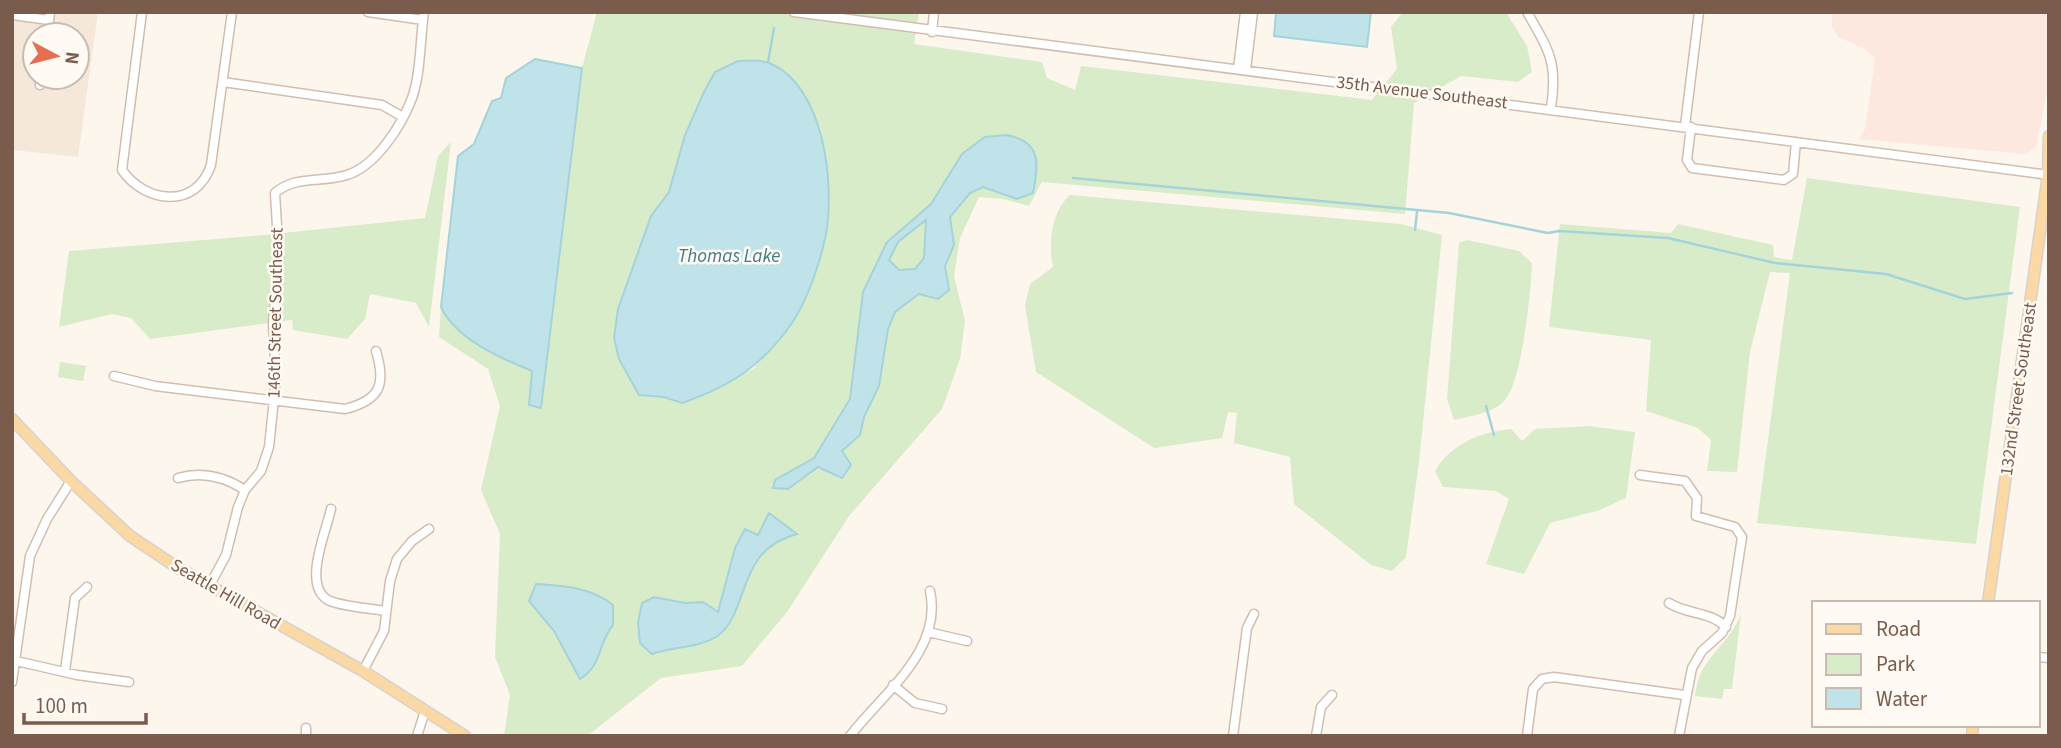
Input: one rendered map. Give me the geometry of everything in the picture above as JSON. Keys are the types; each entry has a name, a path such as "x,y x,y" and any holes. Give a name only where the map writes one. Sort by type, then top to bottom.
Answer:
{"main road":[{"name":"132nd Street Southeast","path":"1988,601 2049,174 2049,136"},
{"name":"Seattle Hill Road","path":"12,419 71,481 130,536 210,585 363,671 465,736"}],"street":[{"path":"142,12 122,170 132,185 145,192 169,196 185,196 205,181 223,82 232,12"},
{"path":"368,12 423,16"},
{"name":"35th Avenue Southeast","path":"794,12 932,32 1551,108 2049,174"},
{"path":"932,32 934,12"},
{"path":"1242,69 1245,12"},
{"path":"1242,69 1253,12"},
{"path":"1527,12 1552,62 1556,78 1551,108"},
{"path":"1699,12 1688,126 1687,160 1692,168 1784,180 1793,173 1797,142"},
{"path":"13,15 49,16"},
{"name":"146th Street Southeast","path":"210,585 226,555 237,507 245,491 261,471 269,447 274,399 273,324 279,259 275,193 284,185 345,176 359,170 387,140 413,97 423,16"},
{"path":"223,82 383,105 403,117"},
{"path":"114,376 155,386 345,409 362,405 374,395 381,382 376,351"},
{"path":"178,478 191,474 224,478 245,491"},
{"path":"1640,475 1685,481 1697,498 1696,516 1735,527 1742,537 1734,604 1726,627 1697,659 1684,695 1679,736"},
{"path":"12,682 30,556 41,529 71,481"},
{"path":"331,509 314,575 318,591 330,600 385,611"},
{"path":"363,671 384,631 385,611 397,559 412,541 429,529"},
{"path":"65,671 75,598 87,587"},
{"path":"850,736 913,663 929,632 933,606 930,591"},
{"path":"1670,603 1681,610 1716,617 1726,627"},
{"path":"1233,736 1247,628 1254,614"},
{"path":"929,632 967,641"},
{"path":"14,660 129,682"},
{"path":"1527,736 1536,683 1554,677 1684,695"},
{"path":"893,685 915,703 942,709"},
{"path":"1316,736 1321,707 1332,695"},
{"path":"417,736 425,711"}],"shaded area":[{"path":"12,12 98,12 91,63 91,21 21,21 21,91 87,91 78,157 12,150"},
{"path":"1832,12 2049,12 2049,82 2036,147 2025,154 1859,139 1865,129 1875,58 1863,48 1838,37 1832,26"}],"green space":[{"path":"597,12 919,12 914,44 1042,62 1047,78 1075,90 1081,66 1372,100 1397,69 1391,27 1403,12 1506,12 1527,46 1532,72 1518,82 1461,76 1414,103 1405,214 1042,182 1029,206 1003,199 979,197 960,238 954,276 965,321 960,359 942,409 849,516 787,612 742,666 661,678 587,736 504,736 510,695 495,657 500,534 481,490 500,406 488,369 439,337 441,307 457,329 468,338 532,371 529,404 582,68","holes":["715,72 817,266 793,322 753,369 682,403 664,397 639,395 619,359 626,284 651,216 669,192 685,135"]},
{"path":"451,142 429,327 416,303 370,294 365,319 347,339 293,330 292,320 150,339 131,318 112,314 59,327 69,251 425,218 438,156"},
{"path":"1807,178 2020,207 1976,544 1757,523 1790,273 1770,272 1750,352 1737,472 1707,471 1711,440 1698,428 1646,411 1651,340 1549,327 1560,224 1671,233 1678,224 1773,245 1774,257 1792,260"},
{"path":"1070,195 1401,224 1442,235 1419,462 1406,557 1392,571 1371,565 1294,504 1290,457 1234,443 1237,413 1228,412 1222,438 1154,448 1036,372 1025,306 1030,284 1053,267 1052,228 1059,210"},
{"path":"1467,240 1519,251 1532,263 1521,357 1510,391 1504,401 1493,409 1454,420 1447,399 1459,243"},
{"path":"60,362 86,366 83,381 58,377"},
{"path":"1589,426 1635,432 1626,498 1597,511 1550,523 1524,574 1486,564 1509,499 1496,491 1443,487 1435,471 1449,453 1467,441 1488,433 1511,429 1522,441 1535,429"},
{"path":"1741,614 1732,689 1724,689 1722,699 1695,696 1702,671 1729,636"}],"water":[{"path":"1276,12 1371,12 1367,47 1274,36"},
{"path":"535,59 582,68 541,408 529,405 532,371 468,338 457,329 441,307 458,156 474,144 492,101 501,98 506,78"},
{"name":"Thomas Lake","path":"738,61 766,62 788,75 814,113 822,138 829,189 826,234 820,257 808,292 792,323 769,351 744,373 716,389 682,403 664,397 639,395 619,359 614,338 618,309 651,216 669,192 685,135 704,92 715,72"},
{"path":"1006,135 1026,142 1032,148 1036,163 1033,193 1017,199 983,187 970,193 950,217 954,245 945,266 949,290 938,299 919,294 895,312 888,329 879,386 864,417 860,435 842,451 851,465 842,478 818,467 788,489 773,488 775,480 814,458 850,399 863,292 887,242 931,204 962,154 985,137","holes":["926,220 924,258 915,269 899,270 889,260 898,242"]},
{"path":"769,513 797,534 777,542 763,554 753,568 727,627 709,641 652,654 640,643 638,623 642,603 654,597 685,603 703,602 718,612 735,548 745,529 758,535"},
{"path":"536,584 586,591 613,605 613,625 592,668 580,679 554,631 529,601"}],"waterway":[{"path":"768,62 774,28"},
{"path":"1073,178 1449,213 1548,233 1559,231 1668,238 1775,263 1886,274 1965,299 2012,293"},
{"path":"1415,230 1417,212"},
{"path":"1486,406 1494,435"}]}
